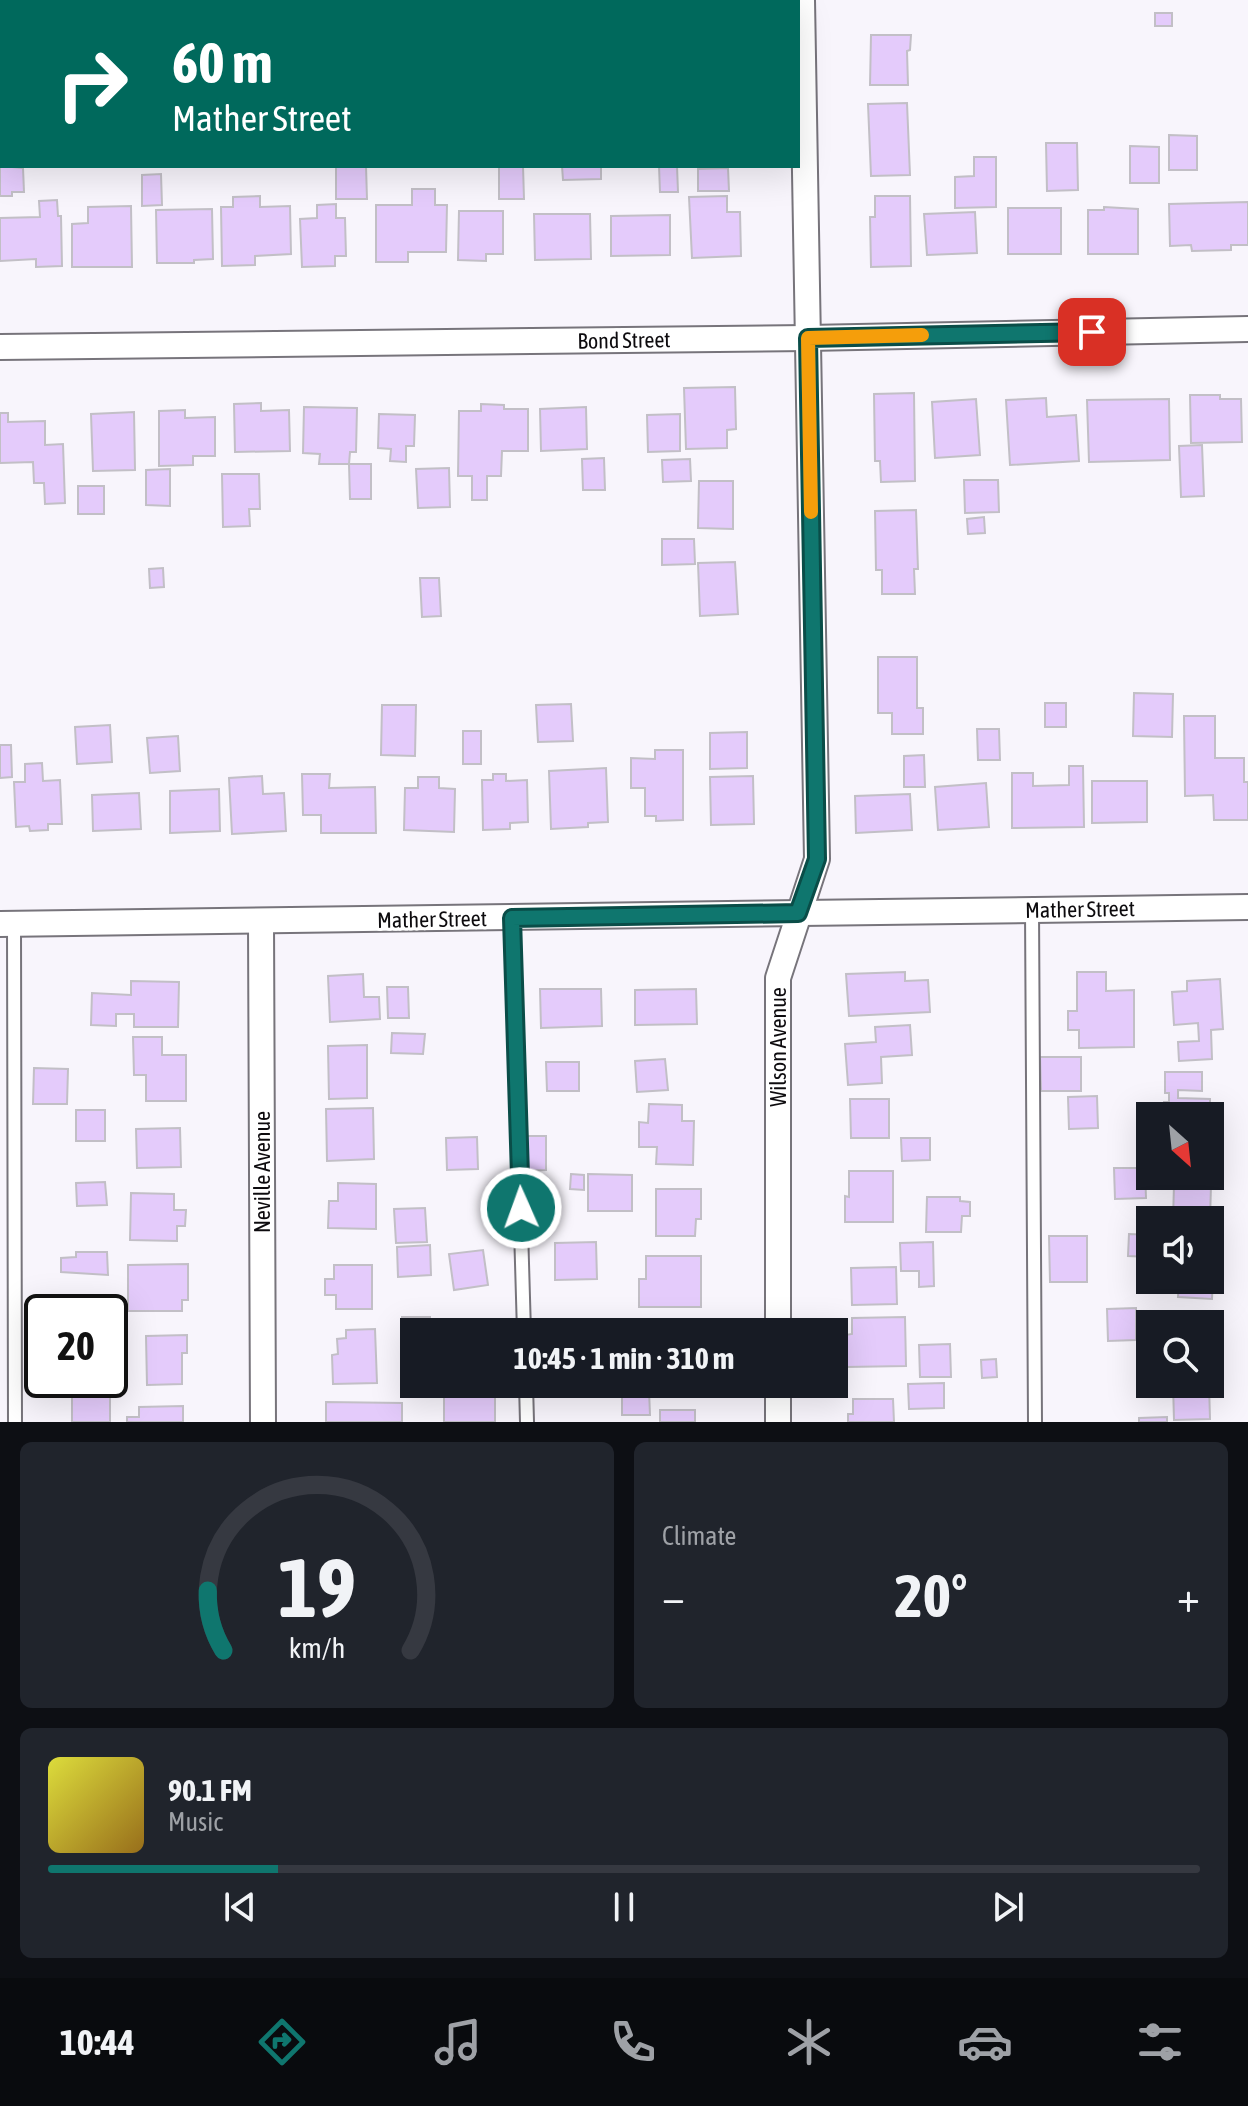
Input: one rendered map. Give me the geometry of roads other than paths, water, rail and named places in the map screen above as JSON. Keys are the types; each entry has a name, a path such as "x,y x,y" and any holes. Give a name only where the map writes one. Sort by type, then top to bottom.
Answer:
{"street":[{"name":"Wilson Avenue","path":"778,1318 778,978 817,859 802,0"},
{"name":"Bond Street","path":"0,347 808,338 1248,329"},
{"name":"Mather Street","path":"7,924 1248,907"},
{"name":"Neville Avenue","path":"261,921 263,1422"},
{"path":"778,1398 778,1422"}],"lane":[{"path":"1032,910 1035,1422"},
{"path":"512,918 524,1318"},
{"path":"7,924 15,1422"},
{"path":"526,1398 527,1422"}]}
